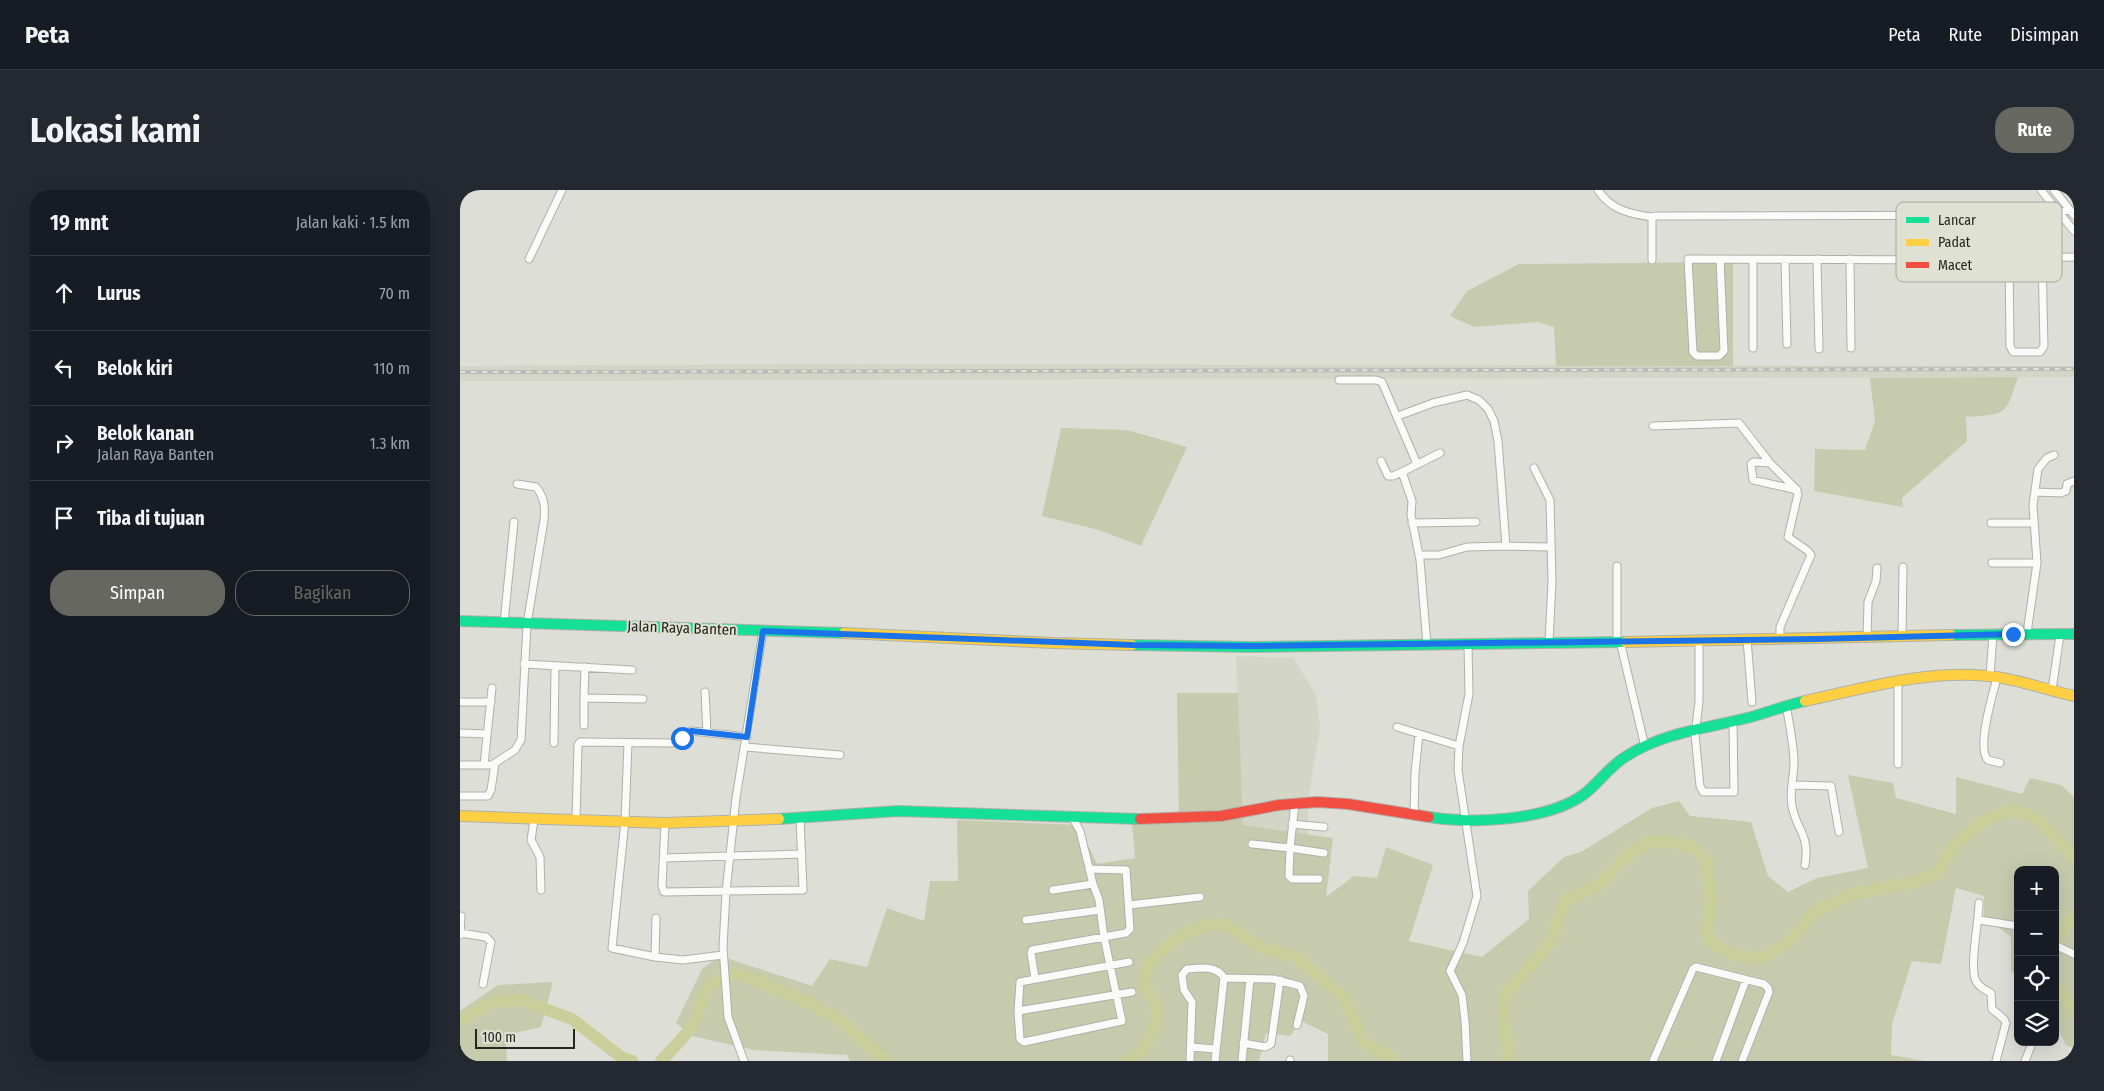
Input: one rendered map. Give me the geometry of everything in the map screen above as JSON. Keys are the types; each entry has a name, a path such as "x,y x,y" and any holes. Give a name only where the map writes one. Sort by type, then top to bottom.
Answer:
{"street":[{"path":"529,259 562,190"},
{"path":"1598,190 1609,204 1622,211 1652,217 1896,216"},
{"path":"2041,190 2050,202"},
{"path":"2054,190 2074,215"},
{"path":"2062,212 2068,209"},
{"path":"1652,217 1652,260"},
{"path":"2062,217 2074,231"},
{"path":"1720,259 1724,351 1719,356 1697,356 1693,352 1688,259 1720,259 1753,260 1896,259"},
{"path":"1817,259 1818,349"},
{"path":"1850,259 1851,348"},
{"path":"1753,260 1753,348"},
{"path":"1785,260 1787,344"},
{"path":"2009,282 2010,346 2014,352 2040,352 2044,346 2043,282"},
{"path":"1339,380 1376,380 1382,382 1417,464"},
{"path":"1398,416 1467,395 1479,400 1488,409 1494,422 1498,441 1506,546"},
{"path":"1653,426 1739,423 1770,463 1797,490 1798,494 1788,537 1811,555 1780,627 1780,639"},
{"path":"1381,461 1388,476 1393,476 1440,453"},
{"path":"2027,633 2037,564 2032,505 2038,469 2047,458 2054,455"},
{"path":"1770,463 1754,462 1751,464 1753,480 1797,490"},
{"path":"1534,468 1550,500 1552,581 1549,643"},
{"path":"1402,472 1412,501 1412,523 1420,555 1427,645"},
{"path":"2035,492 2064,493 2067,484 2074,481"},
{"path":"460,796 488,796 491,790 494,765 497,761 515,750 522,740 527,624 545,505 542,494 536,487 517,484"},
{"path":"504,623 514,522"},
{"path":"1412,523 1476,522"},
{"path":"1991,523 2034,523"},
{"path":"1420,555 1439,555 1467,547 1551,547"},
{"path":"1992,563 2037,564"},
{"path":"1616,566 1619,641 1645,748"},
{"path":"1902,636 1903,567"},
{"path":"1867,638 1868,602 1876,582 1877,568"},
{"name":"Jalan Raya Banten","path":"460,621 1133,645 1252,646 1468,645 1867,638 2027,633 2074,634"},
{"path":"744,1061 728,1017 723,957 726,892 734,820 763,631"},
{"path":"1993,634 1993,677 1984,752 1988,760 2000,763"},
{"path":"2052,690 2060,635"},
{"path":"1747,639 1752,702"},
{"path":"1699,640 1696,728 1702,791 1734,792 1733,721"},
{"path":"1467,1061 1466,1021 1462,995 1450,971 1463,943 1477,896 1460,788 1459,746 1469,694 1468,645"},
{"path":"524,664 632,670"},
{"path":"554,743 555,666"},
{"path":"584,725 585,667"},
{"path":"460,816 665,823 800,818 898,811 1168,819 1221,816 1294,803 1348,804 1443,821 1524,817 1561,806 1583,795 1625,757 1645,748 1696,728 1733,721 1786,705 1922,676 1954,674 1993,677 2074,696"},
{"path":"1898,682 1898,764"},
{"path":"484,765 492,688"},
{"path":"705,692 707,732"},
{"path":"584,698 643,700"},
{"path":"460,702 491,702"},
{"path":"1786,705 1794,761 1792,806 1801,826 1808,850 1805,865"},
{"path":"1397,727 1459,746"},
{"path":"576,820 578,743 672,743 677,742 687,732 707,732 747,737"},
{"path":"460,733 486,734"},
{"path":"1414,815 1415,773 1419,734"},
{"path":"628,743 625,821 612,946 615,949 654,957 683,960 723,957"},
{"path":"745,747 840,755"},
{"path":"460,765 494,765"},
{"path":"1793,785 1831,786 1839,832"},
{"path":"1294,803 1289,876 1292,879 1318,879"},
{"path":"1072,817 1080,831 1100,910 1104,937 1110,965 1116,994 1121,1022 1022,1041 1020,1038 1018,1011 1019,983 1035,978 1110,965 1129,962"},
{"path":"665,823 662,886 664,892 803,890 800,818"},
{"path":"534,820 531,840 540,857 541,890"},
{"path":"1292,824 1324,827"},
{"path":"1252,844 1324,852"},
{"path":"664,858 802,854"},
{"path":"1035,978 1032,950 1128,932 1129,905 1126,870 1089,868"},
{"path":"1053,890 1093,884"},
{"path":"1129,905 1200,897"},
{"path":"1979,903 1974,965 1975,978 1982,989 1991,993 1992,1009 2006,1023 1996,1061"},
{"path":"1026,920 1100,910"},
{"path":"461,916 460,934 490,938 491,947 483,984"},
{"path":"654,957 656,918"},
{"path":"1979,920 2014,925"},
{"path":"2059,947 2073,953"},
{"path":"1190,1061 1192,1002 1184,990 1183,972 1187,969 1205,967 1222,974 1224,978 1215,1061"},
{"path":"1653,1061 1693,969 1701,968 1764,984 1768,988 1769,992 1742,1061"},
{"path":"1224,978 1280,980 1303,988 1304,996 1297,1025"},
{"path":"1242,1061 1250,980"},
{"path":"1243,1043 1265,1047 1271,1044 1280,980"},
{"path":"1716,1061 1746,980"},
{"path":"1018,1011 1132,992"},
{"path":"2025,1061 2031,1046"},
{"path":"1191,1047 1215,1049"}],"shaded area":[{"path":"787,364 2074,366 2074,377 460,381 460,366"},
{"path":"1236,656 1293,658 1316,695 1320,728 1308,800 1308,835 1243,825"}],"green space":[{"path":"1733,262 1733,366 1556,366 1554,327 1538,322 1474,327 1450,316 1467,291 1519,264"},
{"path":"2018,377 2010,400 2002,411 1997,414 1966,417 1967,441 1902,498 1903,507 1814,491 1815,449 1865,450 1875,421 1870,378"},
{"path":"1061,428 1127,430 1187,447 1141,546 1099,530 1042,516"},
{"path":"1177,693 1238,693 1243,825 1333,838 1326,897 1354,876 1377,878 1386,847 1433,865 1409,941 1482,957 1529,919 1528,891 1564,857 1581,852 1652,808 1679,801 1690,816 1751,822 1768,876 1788,892 1817,878 1868,868 1848,775 1893,783 1896,798 1956,814 1956,777 2022,794 2030,778 2061,785 2074,797 2074,1048 2066,1045 2059,1031 2059,866 2014,866 2014,974 2011,971 2011,937 1984,916 1984,896 1956,888 1941,964 1912,961 1892,1024 1891,1055 1925,1061 1328,1061 1328,1034 1301,1021 1290,1036 1266,1033 1259,1061 850,1061 847,1055 754,1050 692,1036 676,1023 702,969 720,956 812,986 830,959 867,967 887,908 924,921 930,881 958,881 957,820 1078,825 1097,864 1135,858 1132,823 1179,824"},
{"path":"553,982 541,1027 506,1035 507,1061 460,1061 460,1011 498,985"}],"waterway":[{"path":"1506,1061 1509,1055 1503,1013 1506,993 1552,941 1567,899 1597,887 1629,854 1649,842 1669,841 1693,847 1707,862 1711,900 1707,932 1710,942 1736,956 1763,958 1789,942 1817,910 1853,894 1914,882 1937,874 1952,848 1981,822 1999,814 2015,810 2036,818 2074,858"},
{"path":"2059,939 2063,928 2074,916"},
{"path":"1127,1061 1141,1051 1155,1027 1157,1018 1155,1001 1143,985 1149,964 1160,952 1181,936 1209,924 1223,924 1264,949 1295,956 1344,998 1363,1041 1395,1061"},
{"path":"661,1061 694,1024 706,991 713,982 734,974 750,978 808,1002 840,1020 886,1061"},
{"path":"2059,989 2074,1012"},
{"path":"460,1021 492,1002 521,1000 572,1019 621,1057 632,1061"}],"railway":[{"path":"460,372 2074,369"}],"traffic: fast":[{"path":"460,621 844,633"},
{"path":"1951,635 2074,634"},
{"path":"1132,645 1252,647 1625,642"},
{"path":"1429,817 1487,820 1529,815 1549,810 1568,804 1583,795 1619,761 1655,742 1670,736 1751,717 1805,701"},
{"path":"779,819 898,811 1140,819"}],"traffic: slow":[{"path":"844,633 1132,645"},
{"path":"1625,642 1951,635"},
{"path":"1805,701 1896,681 1965,675 2009,679 2074,696"},
{"path":"460,816 665,823 779,819"}],"traffic: jam":[{"path":"1140,819 1221,816 1279,805 1317,802 1348,804 1429,817"}],"route":[{"path":"682,738 684,734 692,731 747,737 763,631 936,636 1133,645 1252,646 1468,645 2013,634"}]}
